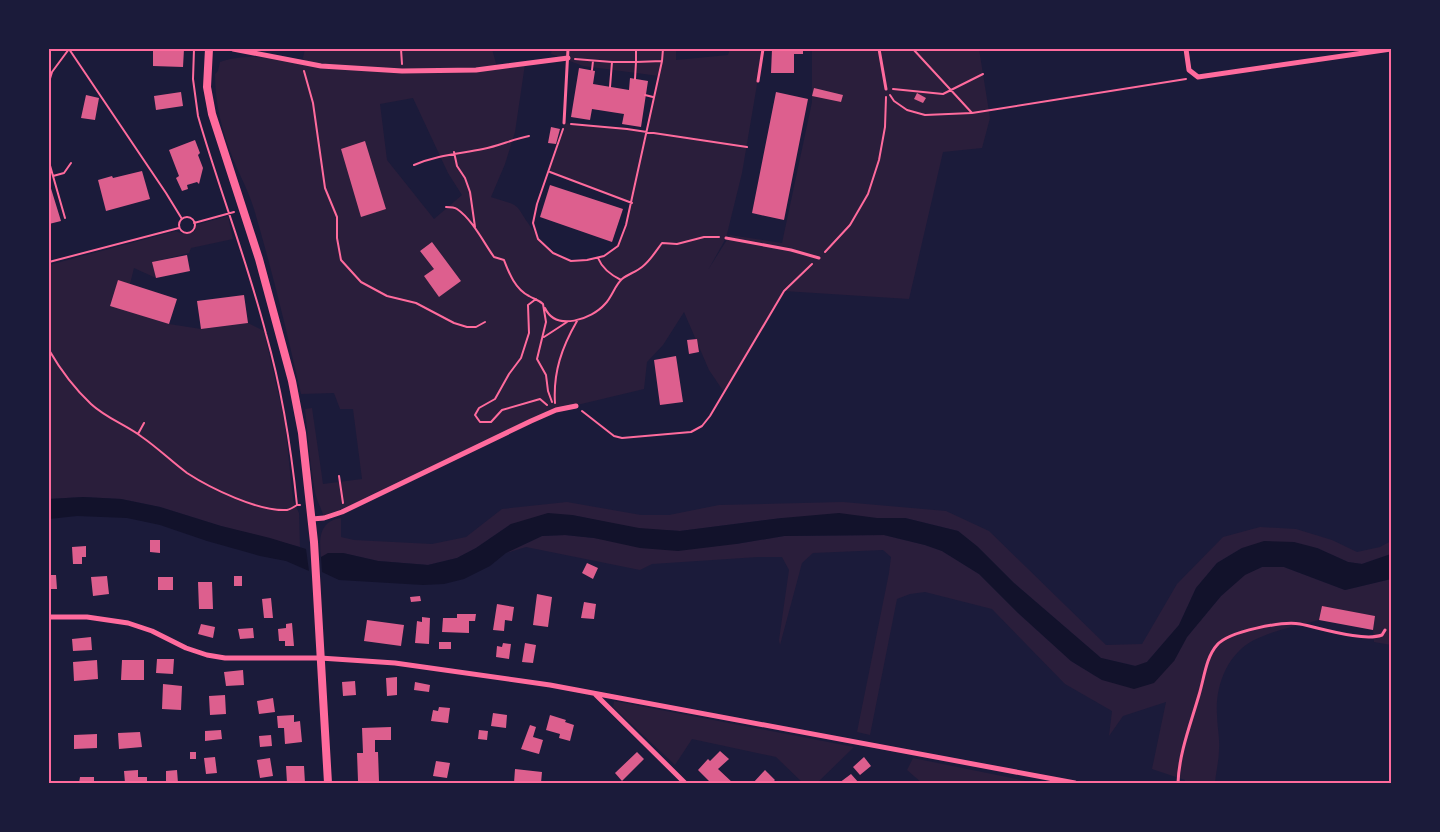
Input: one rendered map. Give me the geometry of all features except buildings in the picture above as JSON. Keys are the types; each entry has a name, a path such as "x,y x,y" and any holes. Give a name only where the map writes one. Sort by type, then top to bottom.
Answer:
{"street":[{"path":"209,49 207,87 210,107 259,259 292,381 302,433 317,582 328,783"},
{"path":"233,49 321,66 402,71 476,70 568,58"},
{"path":"1186,49 1189,70 1198,77 1391,49"},
{"path":"312,519 328,517 345,510 556,410 576,406"},
{"path":"49,617 87,617 128,622 152,631 186,648 207,655 225,658 320,658 395,663 550,685 1074,783"},
{"path":"596,694 685,783"}],"lane":[{"path":"564,123 568,49"},
{"path":"758,81 763,49"},
{"path":"879,49 886,90"},
{"path":"726,238 792,250 819,258"},
{"path":"1178,783 1178,770 1210,657 1218,644 1227,637 1246,631 1297,624 1369,638 1382,635 1385,630"}],"path":[{"path":"49,82 52,72 69,49 182,219"},
{"path":"194,49 193,79 198,116 266,332 281,395 292,455 297,505"},
{"path":"401,49 402,71"},
{"path":"635,79 636,49"},
{"path":"663,49 662,61 653,97 647,133 632,202 618,246 598,258 571,261 553,253 538,239 533,223 537,204 564,123 627,129 647,133 747,147"},
{"path":"913,49 972,112"},
{"path":"568,58 612,62 662,61"},
{"path":"592,70 593,61"},
{"path":"302,62 313,103 325,188 337,217 337,238 341,260 361,282 387,296 416,303 454,323 467,327 476,327 485,322"},
{"path":"610,87 612,62"},
{"path":"886,90 907,89 943,94 983,74"},
{"path":"886,90 894,101 907,110 925,115 972,112 1198,77"},
{"path":"576,406 602,428 614,436 622,438 691,432 702,426 710,416 784,291 850,226 868,194 879,160 885,127 886,90"},
{"path":"646,95 653,97"},
{"path":"586,120 586,126"},
{"path":"414,165 430,158 454,152 483,149 529,136"},
{"path":"454,152 456,166 465,178 470,192 474,227"},
{"path":"49,162 65,218"},
{"path":"52,176 64,172 71,163"},
{"path":"549,171 632,202"},
{"path":"446,207 456,208 474,227 494,257 504,260 517,286 528,296 543,304 548,314 560,321 568,322 577,321 598,311 606,304 621,280 644,266 662,243 677,244 712,236 726,238"},
{"path":"194,223 230,213"},
{"path":"185,218 190,218 194,223 194,229 190,232 182,232 179,228 179,222 185,218"},
{"path":"49,262 179,228"},
{"path":"598,258 600,265 621,280"},
{"path":"536,299 528,305 529,334 521,358 509,374 495,399 479,408 475,415 480,422 491,422 502,410 540,399 556,410"},
{"path":"543,304 546,322 544,337 537,359 546,376 548,391 556,410"},
{"path":"556,410 554,385 557,365 567,338 577,321"},
{"path":"544,337 568,322"},
{"path":"49,350 70,381 91,404 112,420 138,434 187,472 212,487 245,501 273,509 289,510 297,505 310,504"},
{"path":"138,434 144,423"},
{"path":"339,476 345,510"}],"shaded area":[{"path":"305,49 492,49 497,67 525,64 515,132 505,164 491,197 517,207 540,240 554,253 572,260 582,261 603,255 617,245 625,230 631,203 549,171 564,123 627,129 646,133 659,76 583,66 551,54 552,49 676,49 676,60 728,55 730,49 763,49 742,173 726,238 708,270 730,235 782,243 812,102 812,49 979,49 990,118 982,148 943,152 909,299 784,291 724,392 709,370 684,312 663,345 647,362 644,389 556,410 324,518 315,492 305,409 312,408 323,484 362,479 353,409 340,409 334,393 301,394 279,301 254,209 222,128 215,85 215,74 218,71 220,62 229,59 261,57 302,62","holes":["413,98 448,173 462,195 434,219 387,160 380,104","432,242 461,281 439,297 434,269 420,251"]},
{"path":"228,216 233,239 191,248 189,253 153,262 156,278 134,268 130,284 118,281 110,305 169,324 201,329 248,323 264,331 285,423 293,500 299,513 300,547 221,526 160,507 121,499 83,497 49,499 49,265 176,231 183,234 190,233 195,231 196,225"},
{"path":"83,497 121,499 160,507 306,549 309,571 286,561 260,556 160,525 127,518 77,516 49,519 49,499"},
{"path":"567,502 641,515 669,515 719,505 843,502 946,511 989,531 1106,645 1142,644 1177,584 1223,537 1260,527 1296,529 1332,540 1357,552 1380,547 1391,541 1391,554 1362,564 1348,562 1317,548 1242,548 1217,563 1196,588 1179,625 1147,662 1136,666 1101,658 1014,583 978,547 958,531 905,518 782,518 680,531 639,529 572,515 511,524 476,548 457,558 428,565 378,561 343,553 321,557 320,544 324,527 328,523 341,518 341,537 354,540 432,544 466,537 502,509"},
{"path":"548,513 572,515 639,528 680,531 839,513 877,518 905,518 958,531 978,547 1014,583 1101,658 1135,666 1147,662 1179,625 1196,588 1217,563 1242,548 1264,541 1294,542 1317,548 1348,562 1362,564 1391,554 1391,579 1345,590 1284,567 1262,567 1245,575 1221,596 1187,637 1174,661 1154,683 1134,689 1102,680 1071,661 1017,612 979,574 942,551 884,535 784,536 678,551 640,548 594,538 565,535 542,536 506,553 490,566 464,579 444,584 423,585 339,580 322,572 321,557 328,553 343,553 378,561 428,565 457,558 476,548 511,524"},
{"path":"565,535 736,544 784,536 884,535 925,545 942,551 979,574 1017,612 1071,661 1102,680 1174,661 1187,637 1221,596 1245,574 1262,567 1284,567 1345,590 1391,579 1391,645 1374,642 1375,616 1322,607 1319,620 1286,628 1254,640 1245,646 1230,662 1218,693 1219,757 1215,783 1185,783 1185,780 1152,769 1166,702 1123,716 1109,736 1112,711 1065,684 992,609 925,592 910,594 897,599 870,735 857,732 889,573 891,557 883,550 813,553 802,563 780,645 779,640 789,570 782,557 652,564 640,570 526,547 506,553 542,536"},
{"path":"614,701 854,747 817,783 803,783 776,757 692,739 675,765 613,707"},
{"path":"913,758 1036,783 922,783 907,770"}]}
